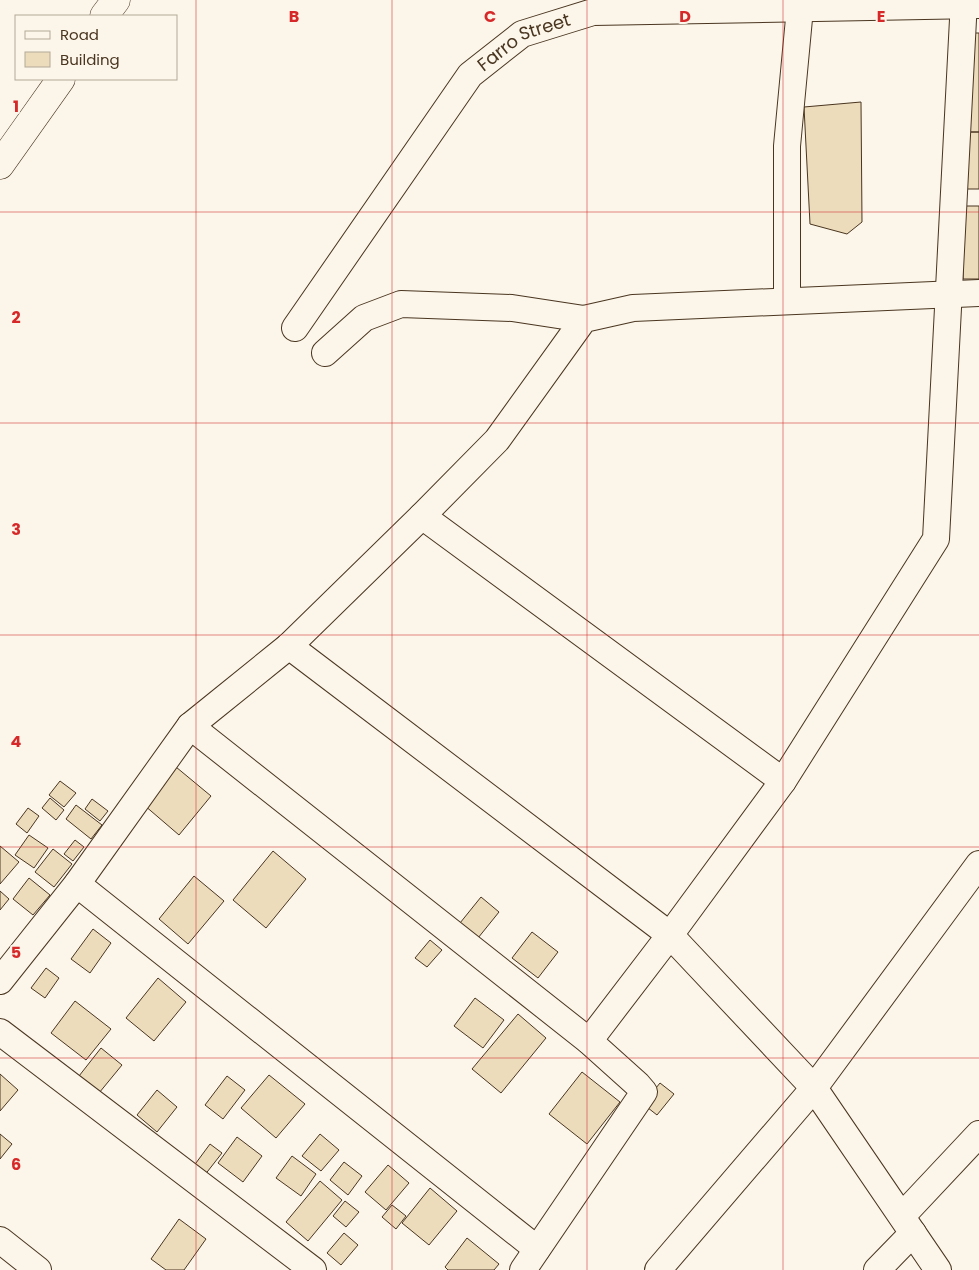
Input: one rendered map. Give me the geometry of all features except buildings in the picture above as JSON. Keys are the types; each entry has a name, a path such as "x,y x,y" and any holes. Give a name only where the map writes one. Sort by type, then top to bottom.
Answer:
{"main road":[{"path":"105,15 116,0"},
{"path":"0,165 59,80"}],"street":[{"name":"Farro Street","path":"295,328 470,75 522,34 593,12 969,4"},
{"path":"589,1041 670,935 783,781 936,539 969,4"},
{"path":"787,302 787,146 800,8"},
{"path":"325,352 364,318 401,304 512,308 584,320 633,308 979,293"},
{"path":"0,980 77,884 190,726 289,646 497,440 584,320"},
{"path":"422,516 783,781"},
{"path":"289,646 670,935 814,1088 938,1270"},
{"path":"77,884 530,1260 644,1092 589,1041 190,726"},
{"path":"658,1270 814,1088 979,864"},
{"path":"0,1032 312,1270"},
{"path":"877,1270 907,1224 979,1134"},
{"path":"0,1240 38,1270"}]}
